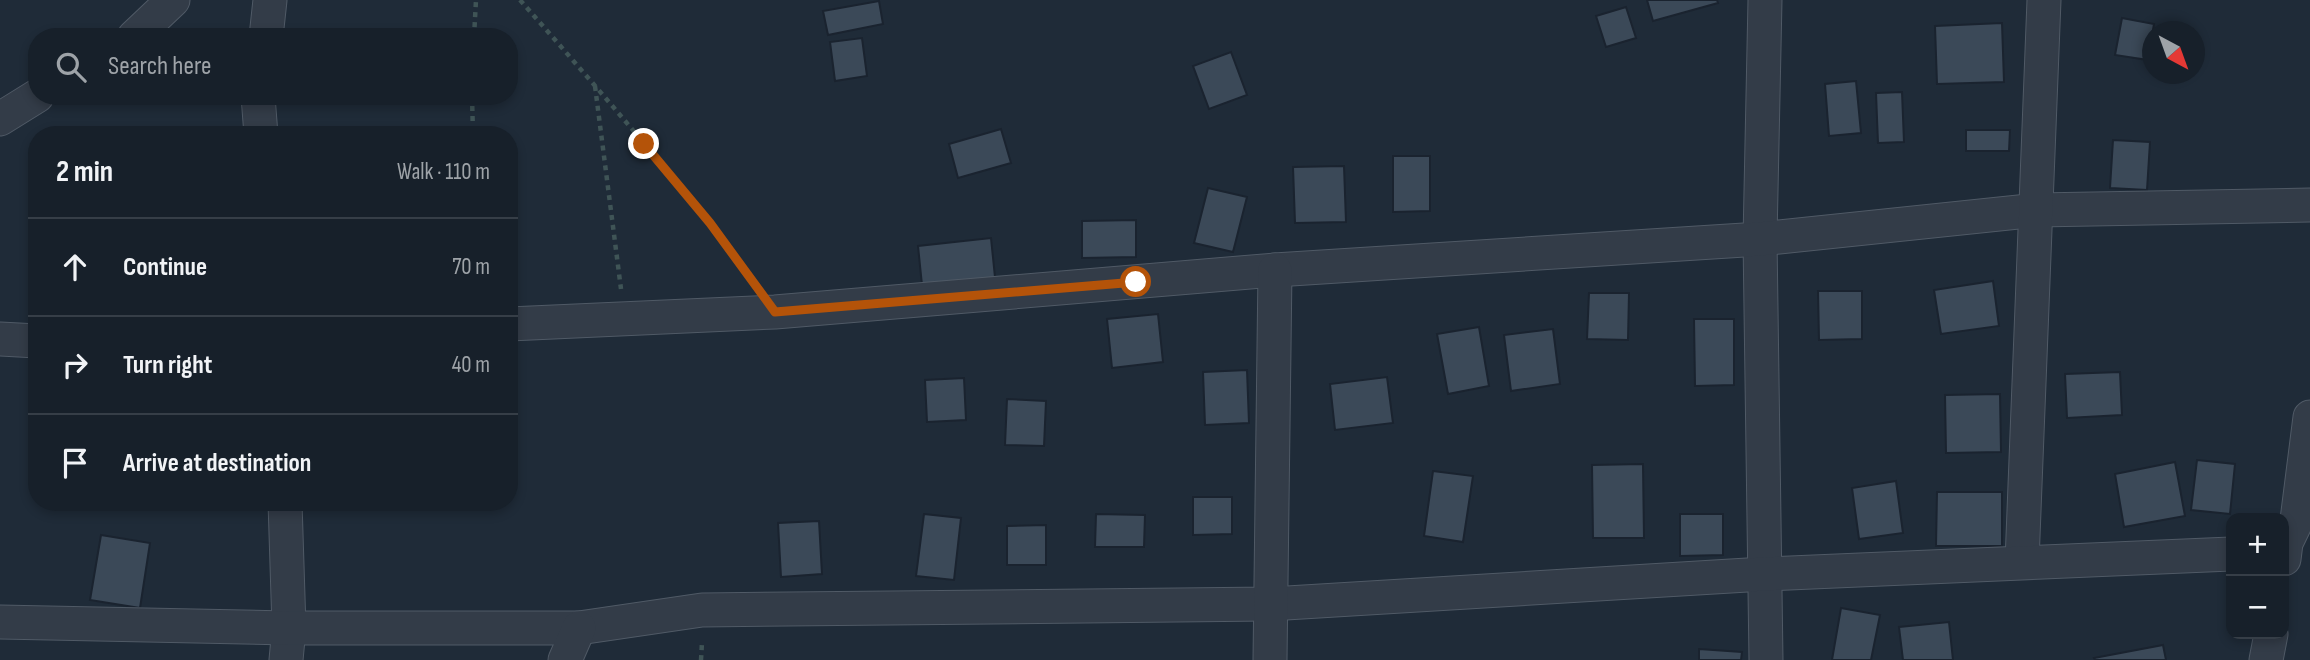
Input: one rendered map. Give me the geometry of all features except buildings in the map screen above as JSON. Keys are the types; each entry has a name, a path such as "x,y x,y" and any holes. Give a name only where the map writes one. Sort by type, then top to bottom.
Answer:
{"street":[{"path":"143,28 173,0"},
{"path":"266,28 270,0"},
{"path":"1765,0 1759,239 1766,660"},
{"path":"2022,562 2044,0"},
{"path":"0,119 28,102"},
{"path":"259,105 260,126"},
{"path":"518,324 775,312 1275,270 1759,239 2037,210 2310,205"},
{"path":"1270,660 1275,270"},
{"path":"0,339 28,341"},
{"path":"2289,539 2297,520 2310,418"},
{"path":"285,511 287,644"},
{"path":"0,622 287,644 579,628 702,610 1269,604 1764,574 2226,554"},
{"path":"565,660 579,628"},
{"path":"2266,660 2270,639"}],"path":[{"path":"474,28 476,0"},
{"path":"520,0 710,223 775,312"},
{"path":"594,85 625,319"},
{"path":"472,105 473,126"}],"route":[{"path":"644,144 710,223 775,312 1136,282"}]}
